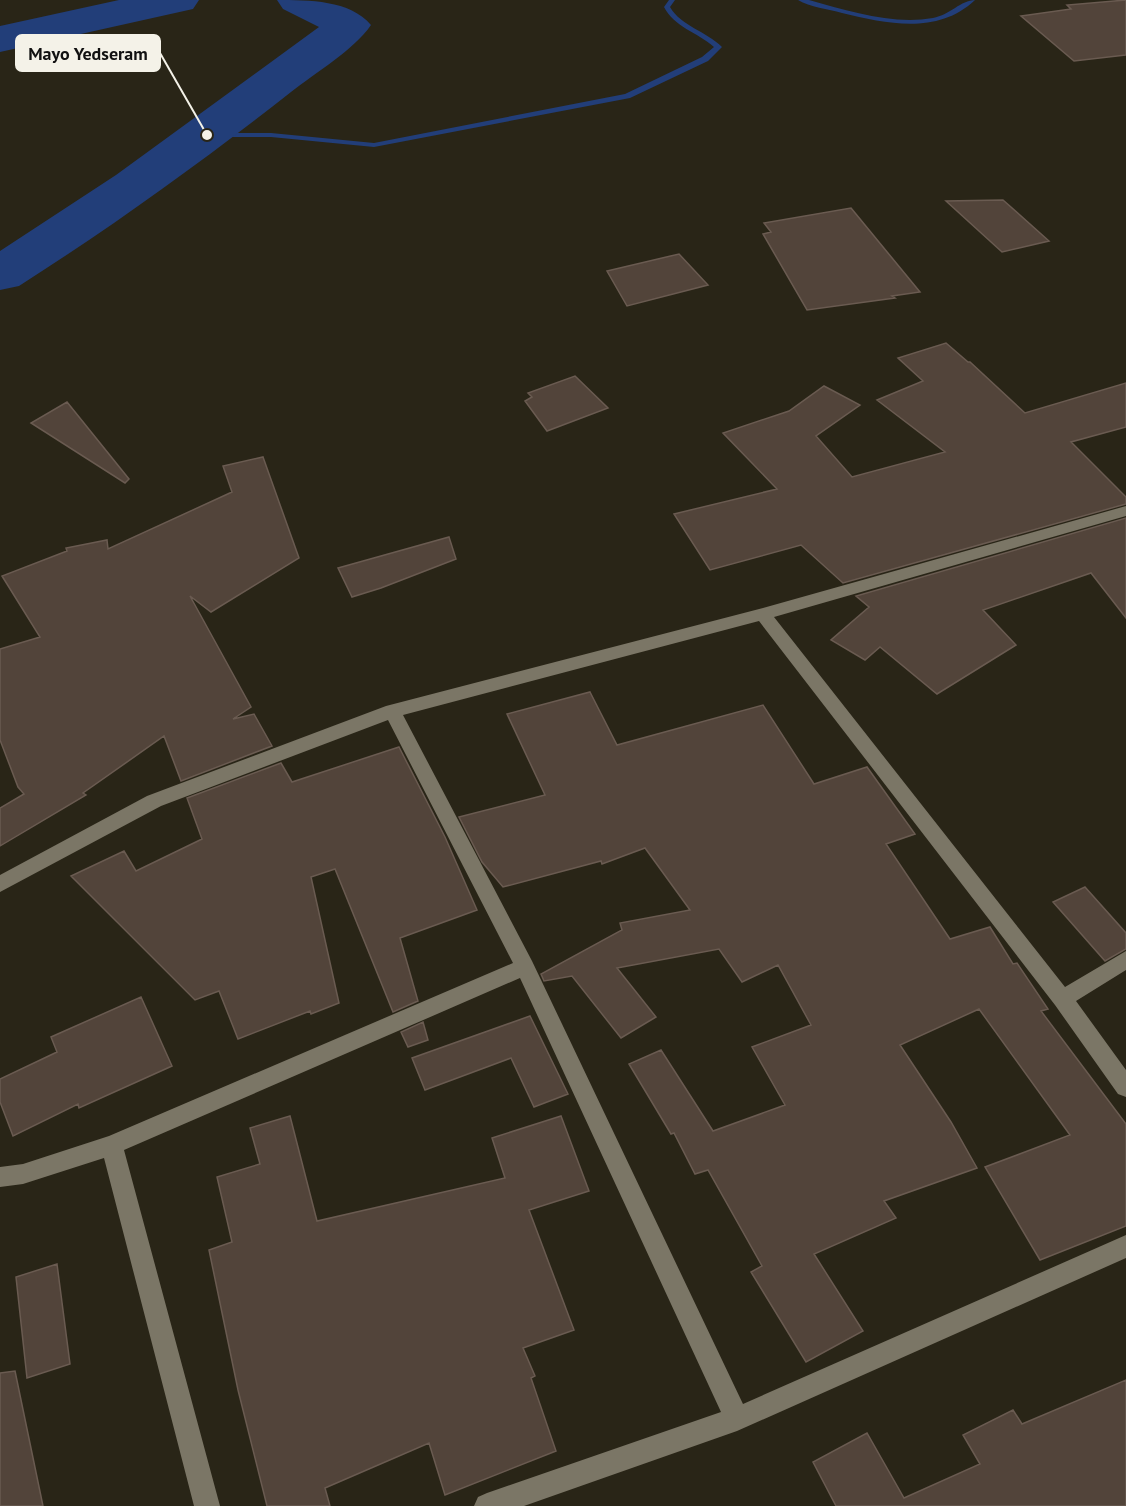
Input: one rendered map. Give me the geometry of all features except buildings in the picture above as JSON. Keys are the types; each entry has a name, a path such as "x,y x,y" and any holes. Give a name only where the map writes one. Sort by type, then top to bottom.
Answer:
{"street":[{"path":"0,884 154,801 392,711 763,614 1126,511"},
{"path":"763,614 1062,999 1126,1087"},
{"path":"392,711 525,967 737,1419"},
{"path":"1062,999 1126,960"},
{"path":"0,1177 23,1174 112,1145 525,967"},
{"path":"112,1145 207,1506"},
{"path":"487,1506 737,1419 1126,1246"}],"waterway":[{"path":"0,39 178,0"},
{"path":"0,274 134,186 349,25 298,0"},
{"path":"207,135 271,135 374,145 627,96 705,59 718,47 704,35 673,17 667,7 672,0"},
{"path":"801,0 877,18 919,22 937,20 953,14 972,0"}],"place":[{"name":"Mayo Yedseram","path":"207,135"}]}
